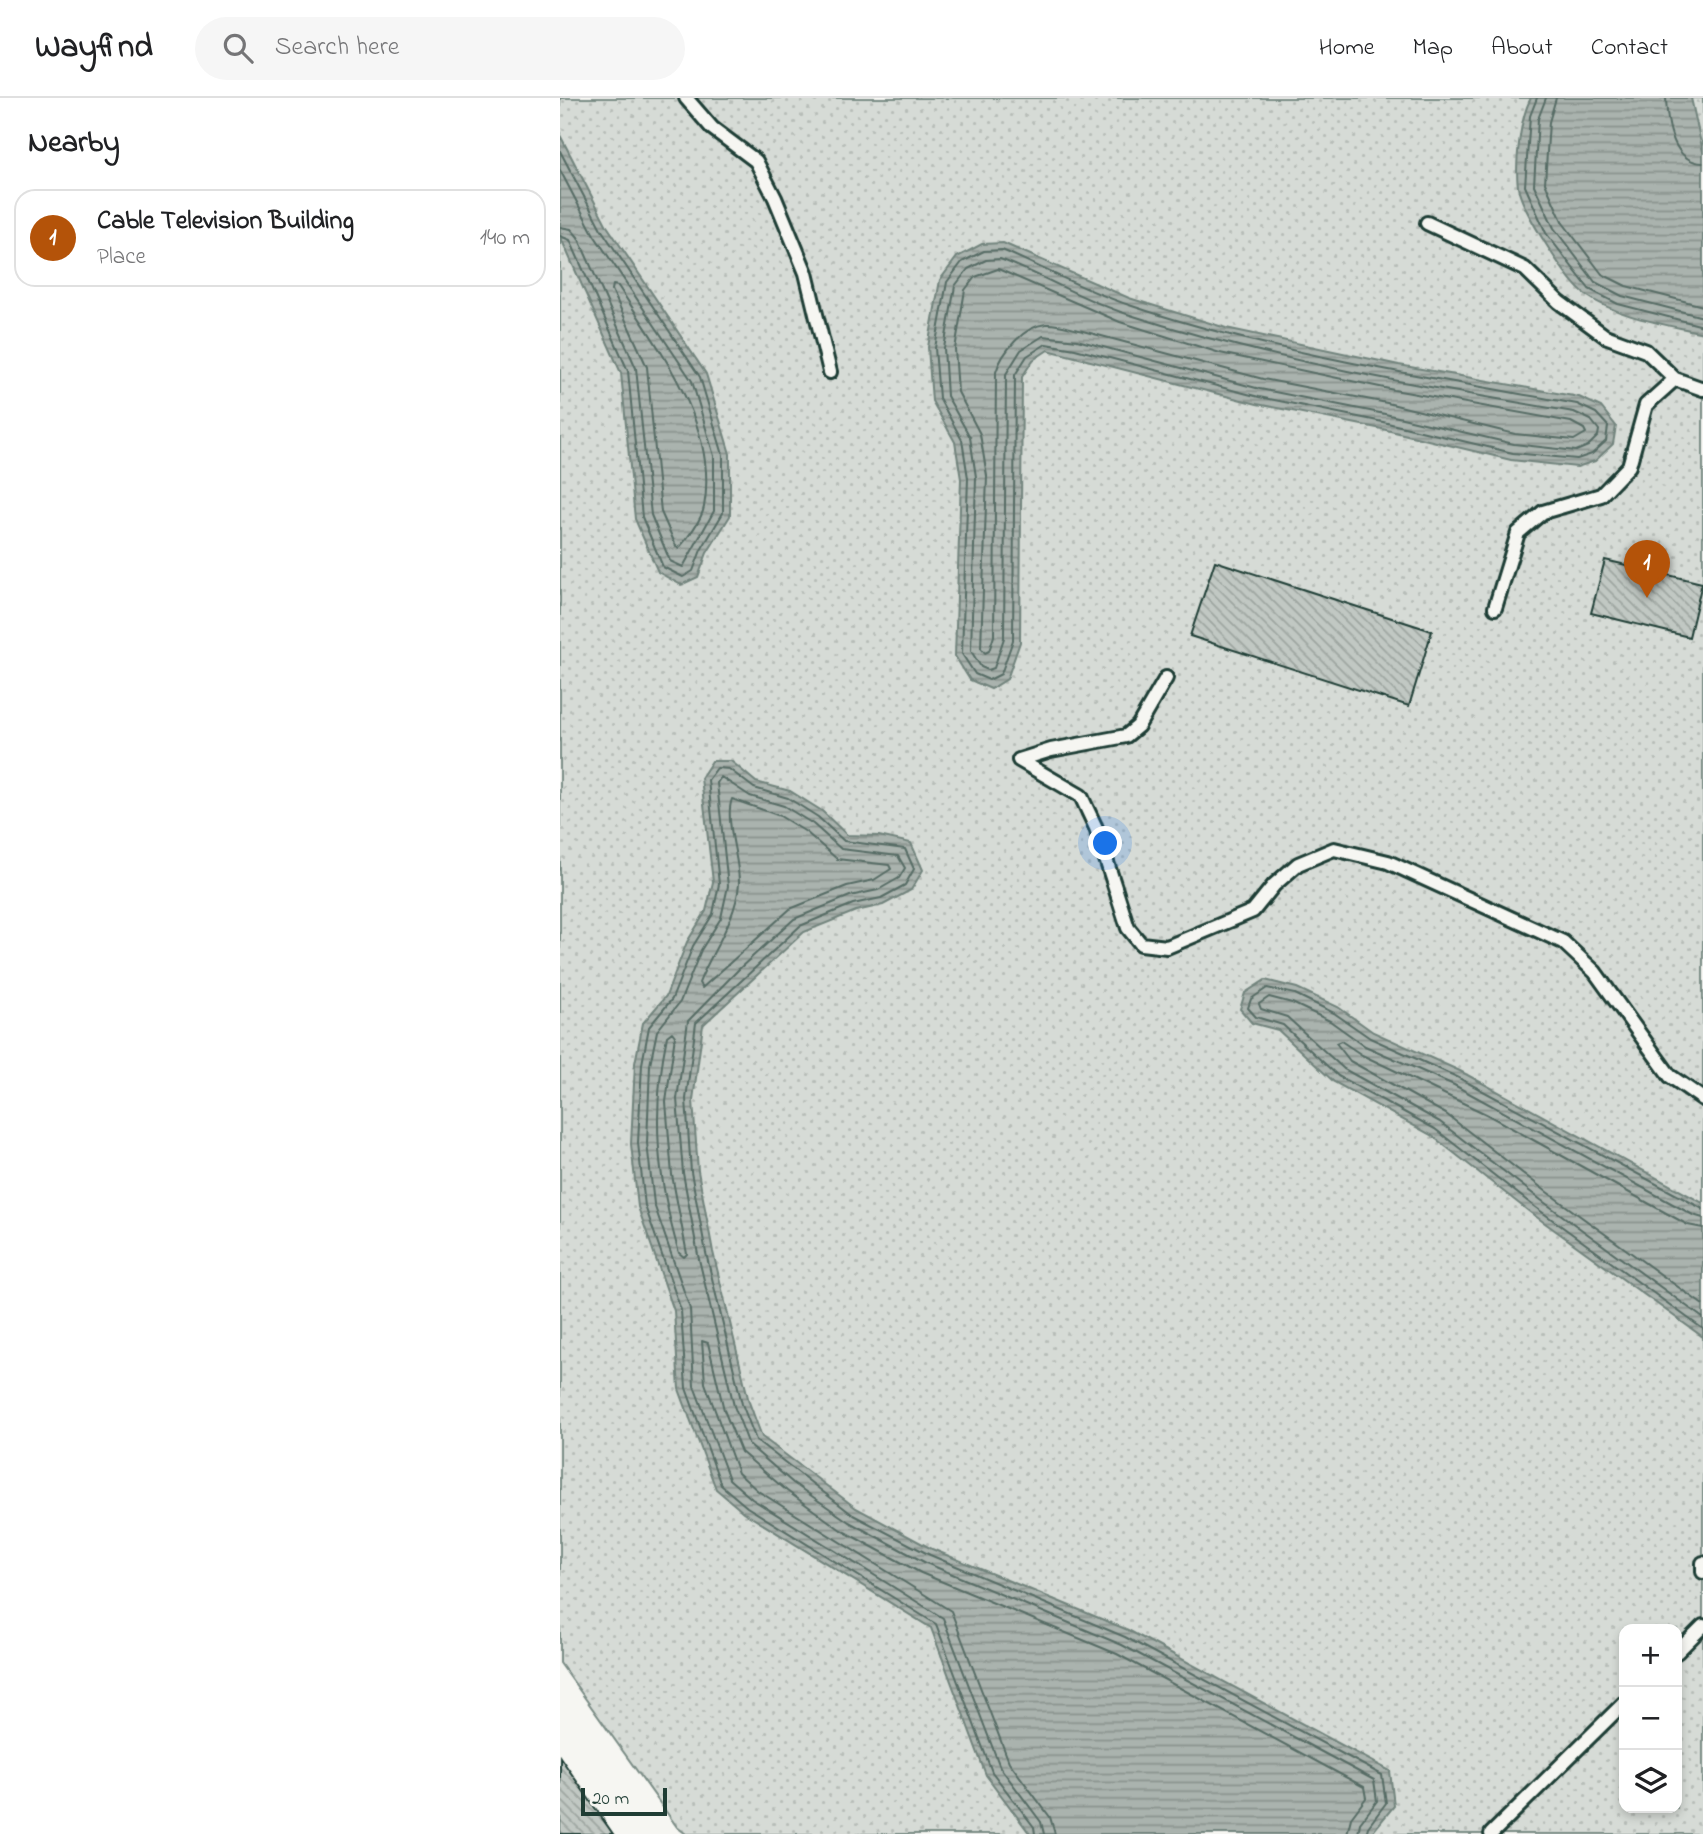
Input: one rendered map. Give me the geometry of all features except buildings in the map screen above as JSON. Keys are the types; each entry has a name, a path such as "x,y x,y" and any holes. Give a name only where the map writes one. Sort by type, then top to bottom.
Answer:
{"lane":[{"path":"686,98 712,128 756,161 763,173 806,273 830,372"},
{"path":"1427,223 1525,269 1559,302 1605,337 1646,351 1675,379 1703,389"},
{"path":"1495,608 1518,534 1543,512 1601,495 1629,466 1646,405 1675,379"},
{"path":"1166,678 1138,726 1126,736 1051,750 1019,760 1081,796 1096,828 1128,928 1141,944 1167,947 1253,911 1274,885 1298,864 1334,849 1388,862 1563,942 1595,972 1670,1076 1703,1100"},
{"path":"1703,1563 1703,1572"},
{"path":"1682,1647 1703,1626"},
{"path":"1490,1834 1619,1708"}],"shaded area":[{"path":"560,98 1703,98 1703,1834 686,1834 677,1827 560,1663"}],"water":[{"path":"1531,98 1691,98 1703,152 1703,333 1643,319 1599,303 1578,288 1557,261 1527,211 1518,187 1519,141"},
{"path":"560,135 607,226 706,374 730,454 730,516 707,553 698,577 681,585 658,572 635,519 621,373 560,236"},
{"path":"1003,243 1129,298 1226,328 1399,365 1579,397 1601,407 1616,426 1613,444 1595,461 1577,467 1511,460 1382,429 1257,404 1048,350 1033,360 1022,377 1020,642 1007,679 991,689 970,680 955,656 961,479 955,442 932,401 928,347 940,280 957,257 982,244"},
{"path":"712,761 731,761 756,782 790,791 822,811 847,835 879,836 911,843 923,870 911,890 883,905 856,911 804,932 703,1025 693,1100 698,1171 713,1252 749,1402 762,1437 856,1508 932,1549 1128,1630 1390,1771 1394,1806 1371,1834 1030,1834 986,1775 931,1628 743,1512 716,1489 679,1389 674,1311 638,1207 631,1144 635,1063 643,1023 666,996 687,942 706,911 713,882 701,778"},
{"path":"1265,980 1297,988 1338,1007 1373,1032 1460,1071 1703,1203 1703,1337 1531,1213 1431,1135 1334,1082 1278,1030 1252,1023 1240,1009 1245,993"}],"place":[{"name":"Cable Television Building","path":"1647,598"}]}
